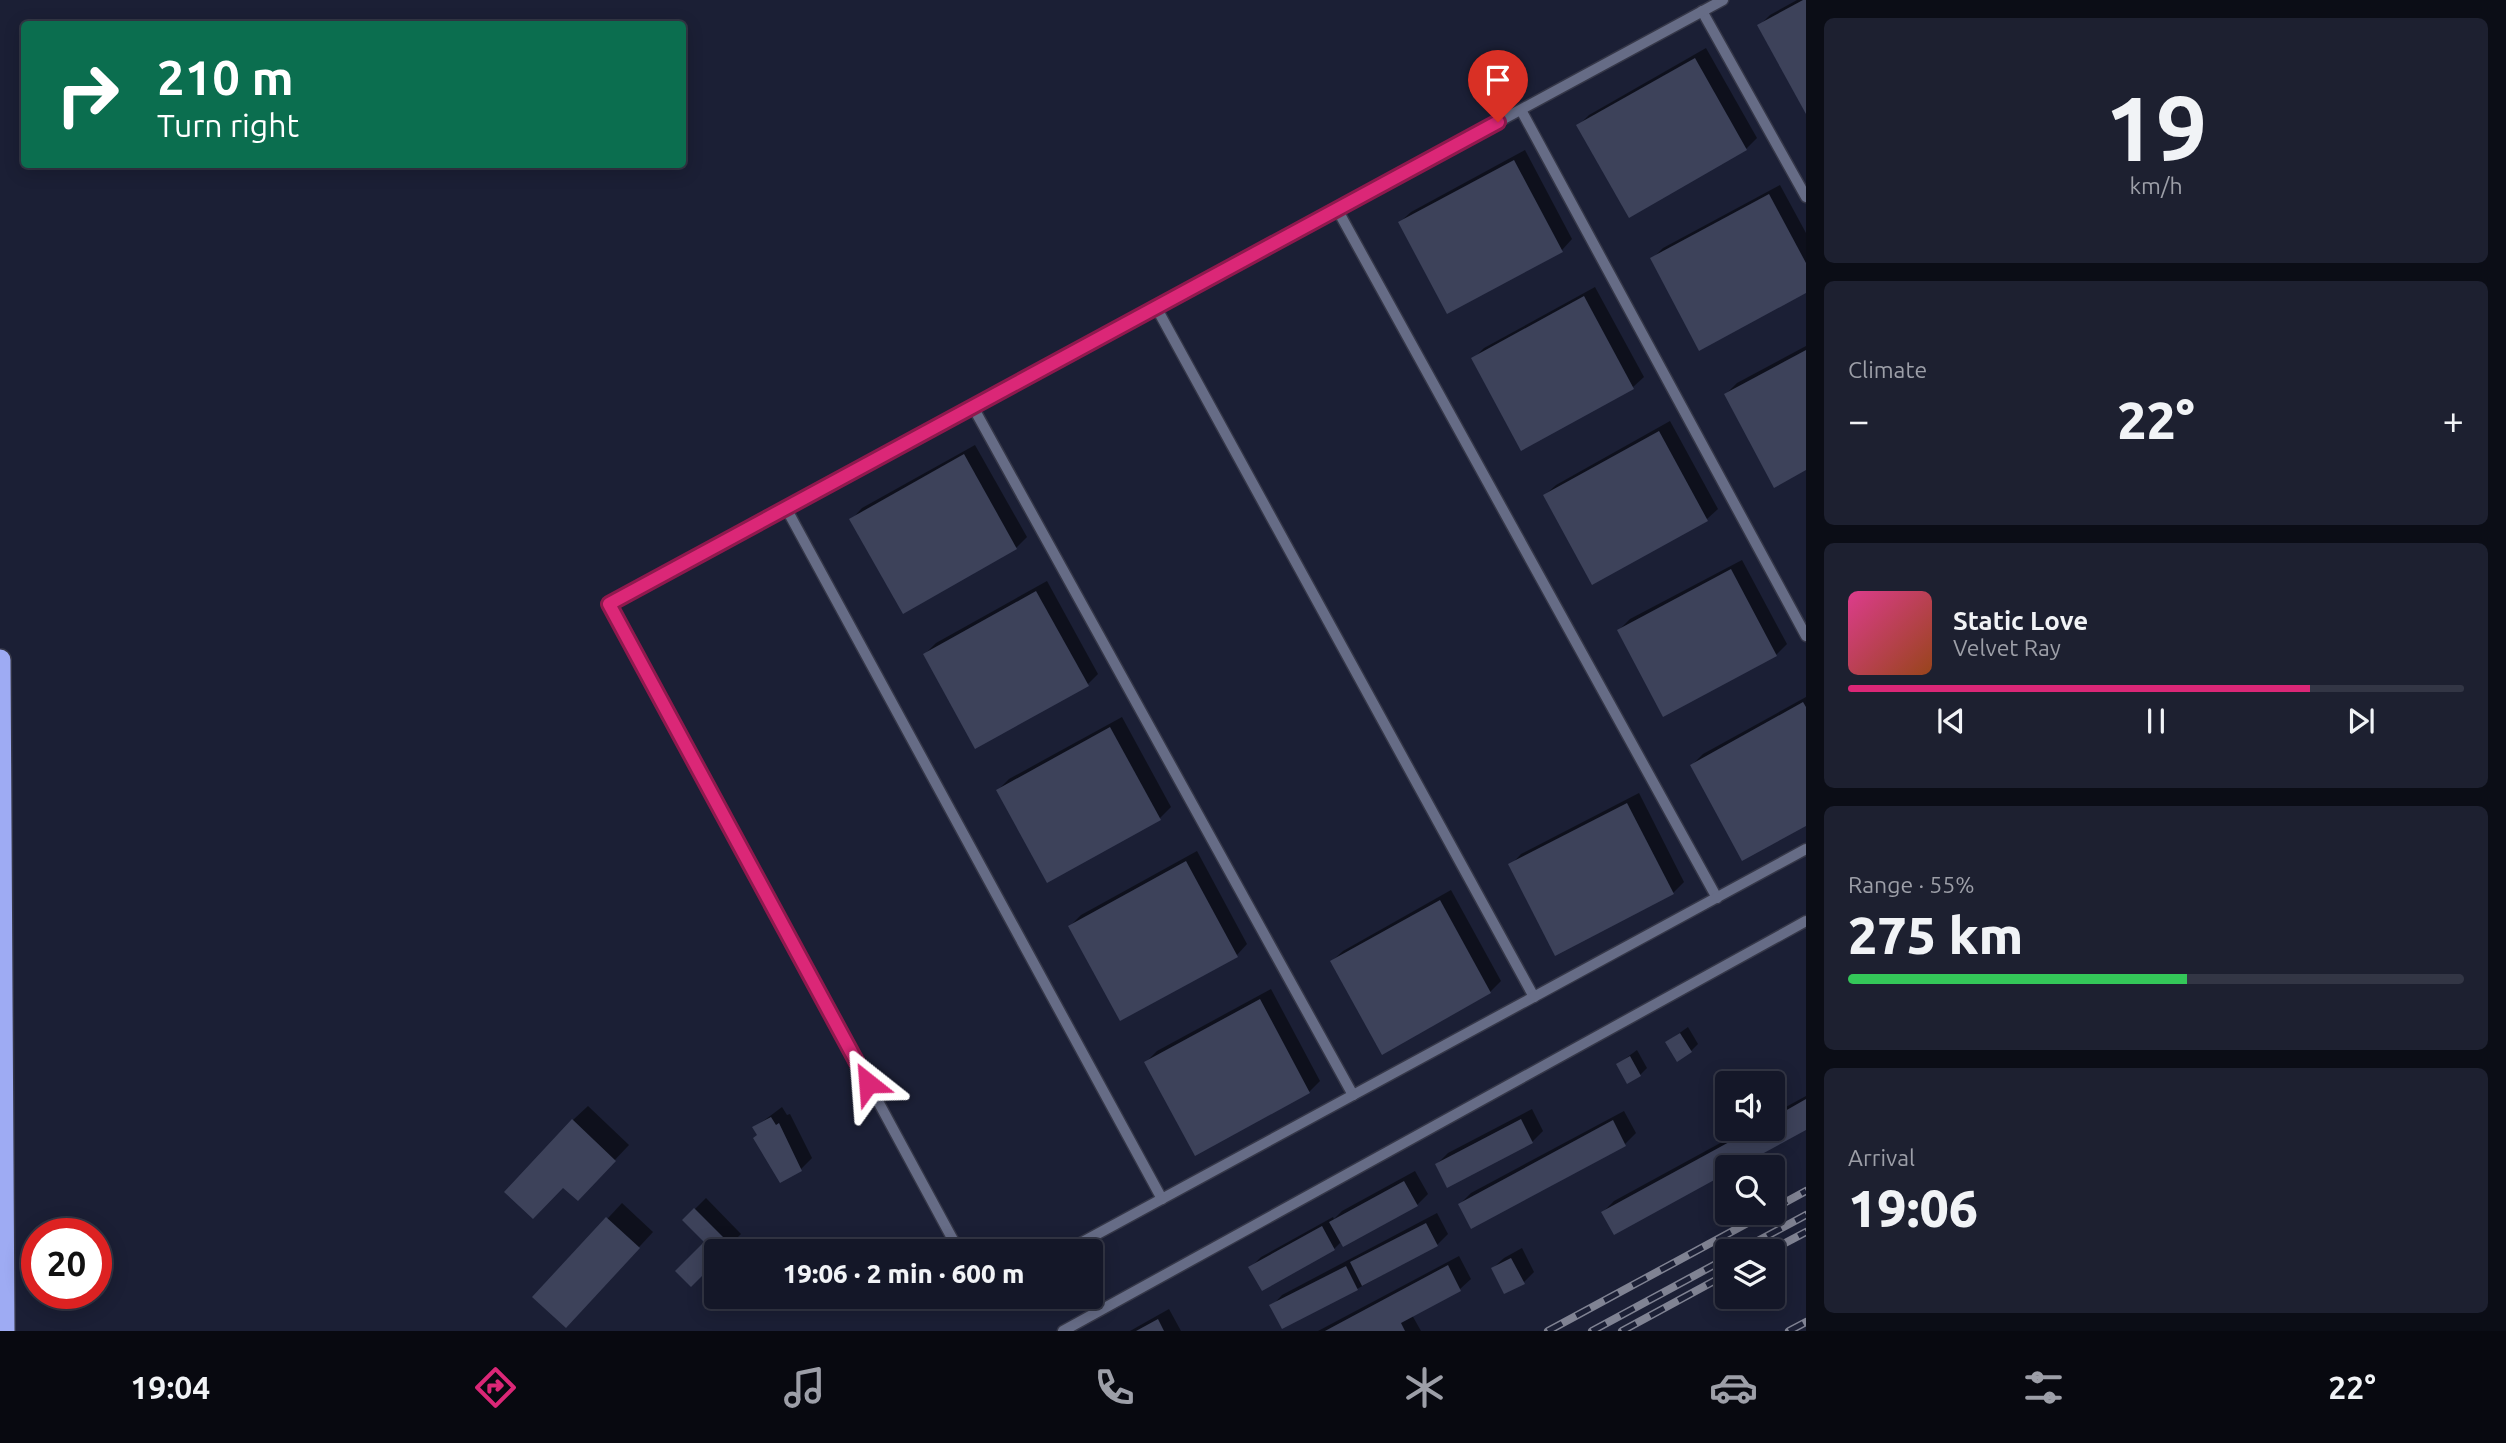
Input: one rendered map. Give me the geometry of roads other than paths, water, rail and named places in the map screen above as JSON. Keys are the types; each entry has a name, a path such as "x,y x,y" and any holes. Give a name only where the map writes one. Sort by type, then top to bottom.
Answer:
{"highway":[{"path":"0,660 4,1331"}],"lane":[{"path":"952,1239 609,604 1723,0"},
{"path":"1702,11 1806,197"},
{"path":"1521,110 1806,636"},
{"path":"1337,209 1717,898"},
{"path":"1156,307 1534,997"},
{"path":"972,407 1353,1095"},
{"path":"786,508 1161,1199"},
{"path":"1088,1239 1806,849"},
{"path":"1063,1331 1806,921"}],"railway":[{"path":"1785,1202 1806,1191"},
{"path":"1761,1239 1806,1215"},
{"path":"1548,1331 1744,1225"},
{"path":"1785,1243 1806,1232"},
{"path":"1592,1331 1715,1264"},
{"path":"1622,1331 1715,1281"},
{"path":"1789,1331 1806,1322"}]}
